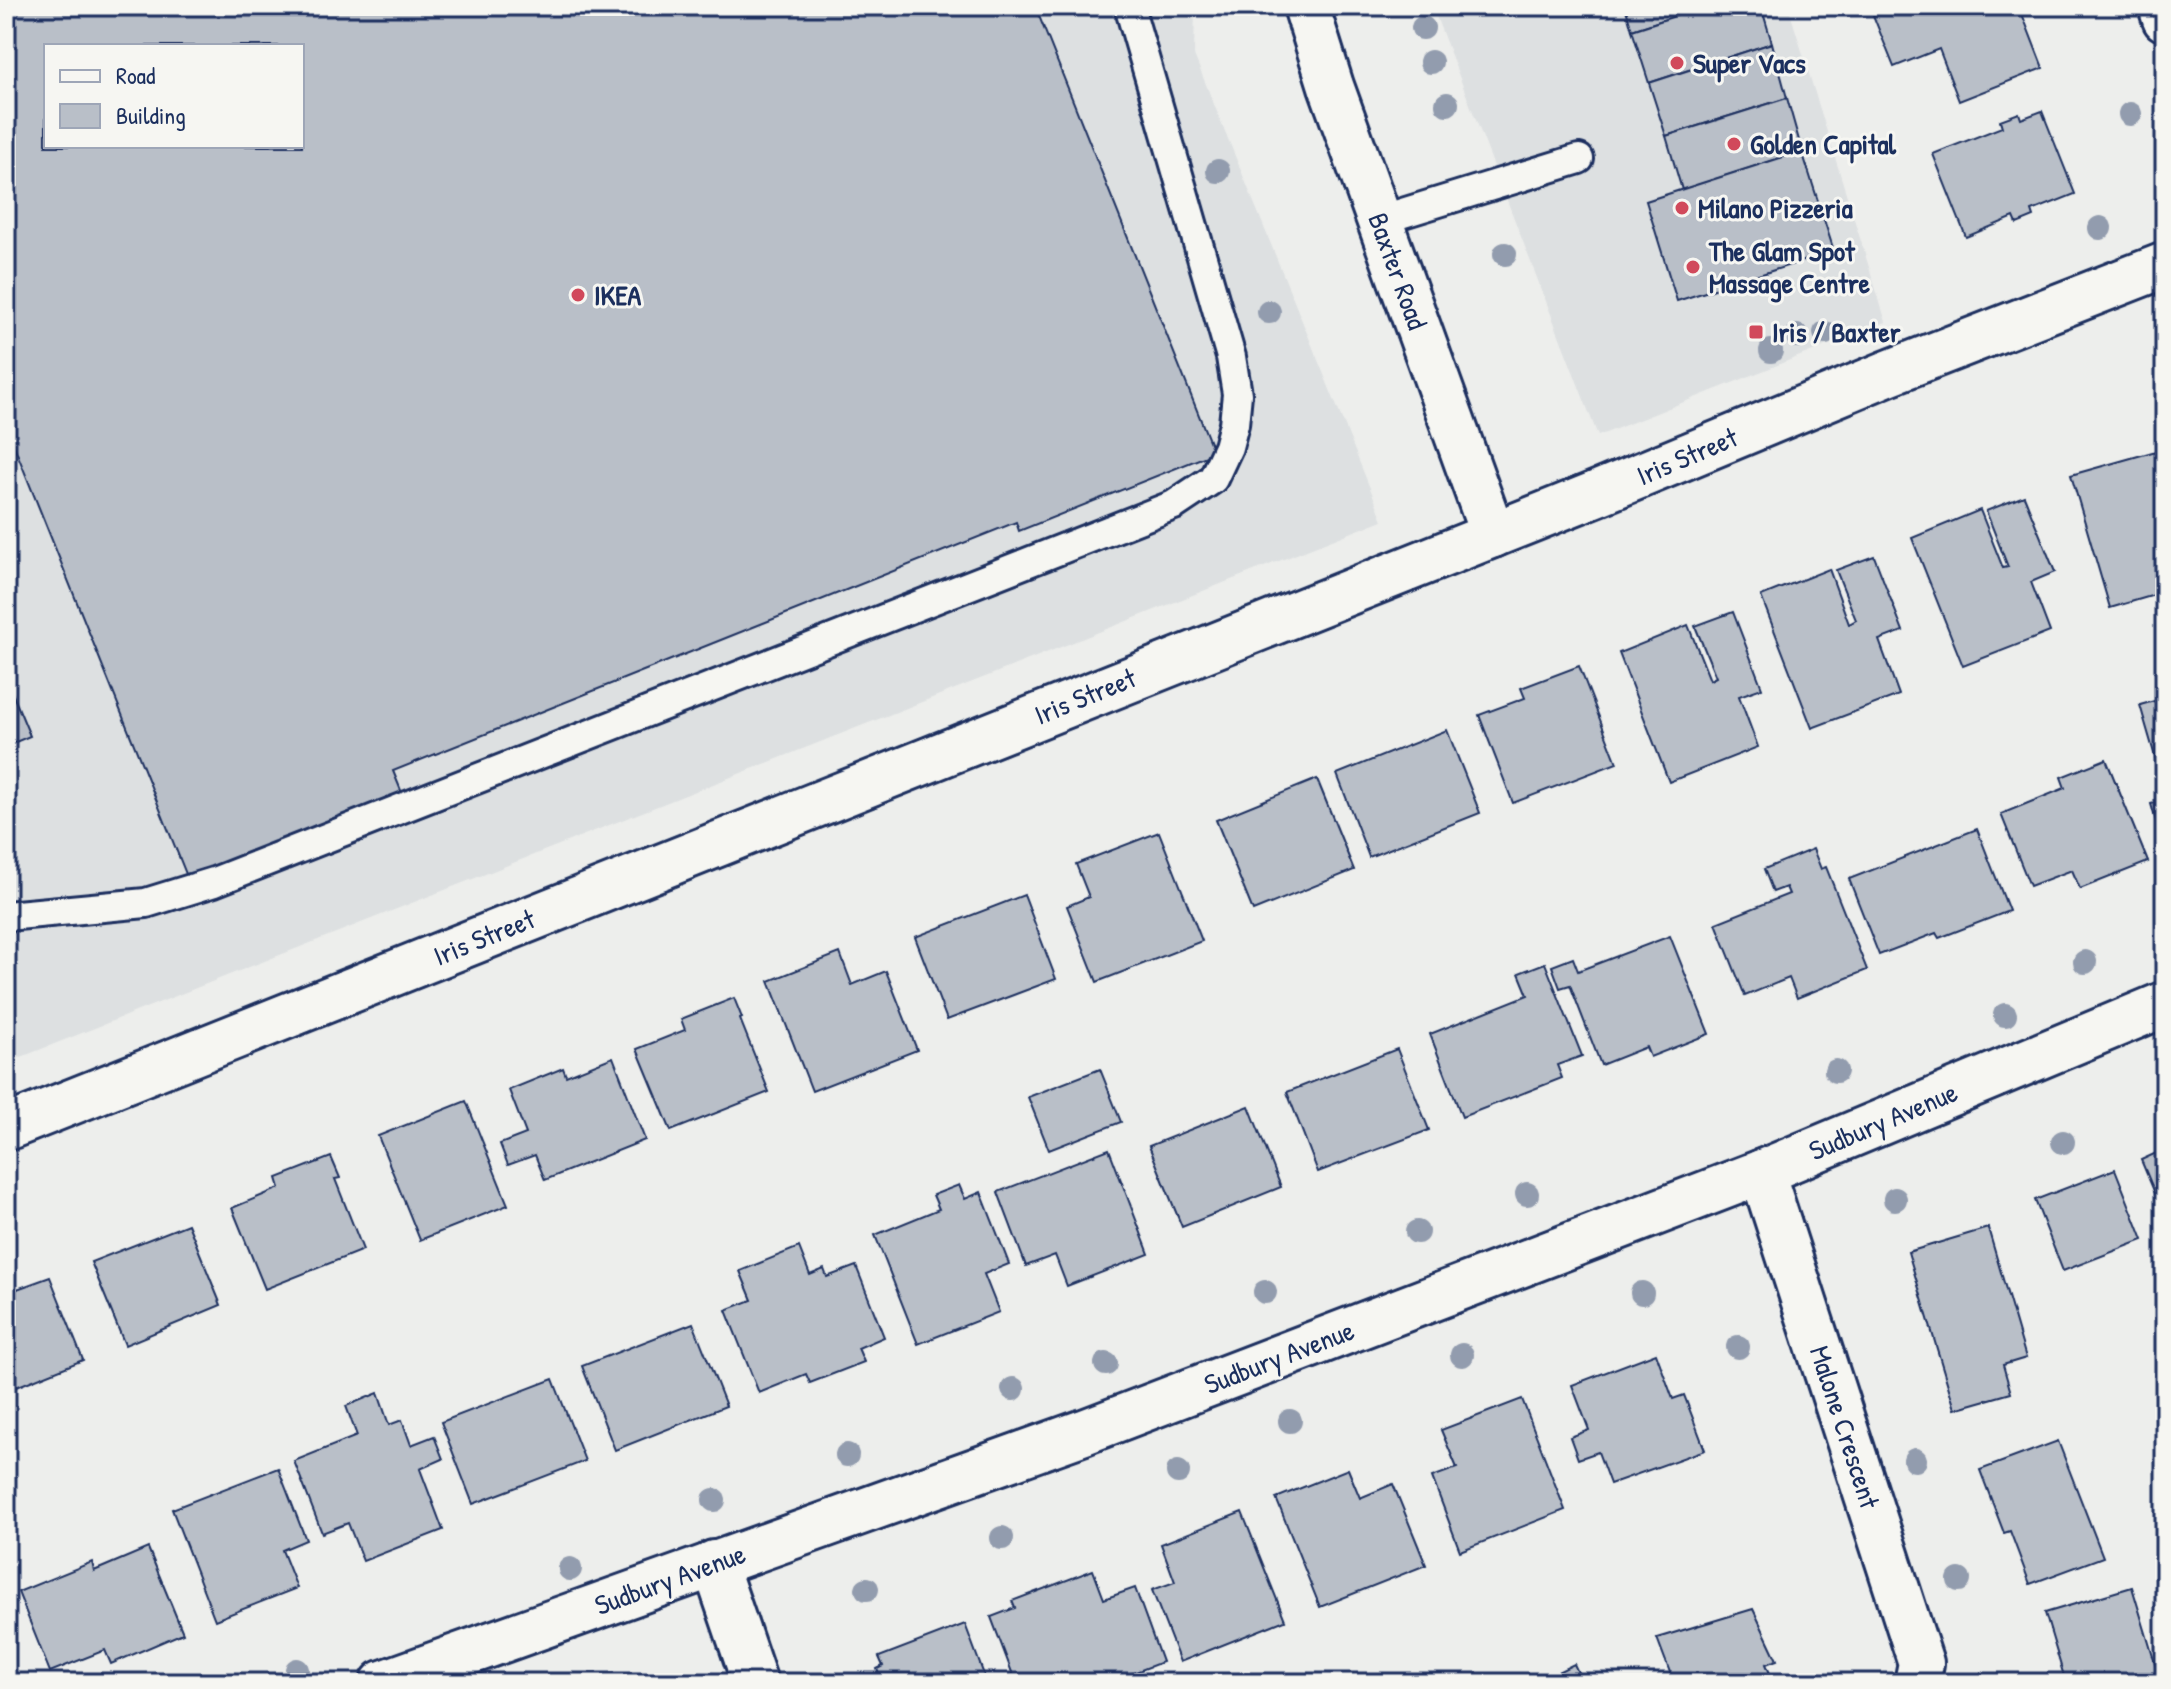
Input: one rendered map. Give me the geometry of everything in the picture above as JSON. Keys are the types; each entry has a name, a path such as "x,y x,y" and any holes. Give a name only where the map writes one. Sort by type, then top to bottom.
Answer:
{"street":[{"name":"Baxter Road","path":"1306,6 1331,86 1493,535"},
{"path":"2161,6 2165,19"},
{"name":"Iris Street","path":"6,1128 1493,535 1888,373 2165,265"},
{"name":"Sudbury Avenue","path":"383,1683 1084,1432 1762,1172 2165,1004"},
{"name":"Malone Crescent","path":"1762,1172 1921,1663 1917,1683"},
{"path":"714,1563 755,1683"}],"lane":[{"path":"6,916 146,903 214,882 1174,505 1213,479 1228,447 1234,424 1237,394 1231,357 1129,6"},
{"path":"1380,220 1579,159"}],"shaded area":[{"name":"IKEA","path":"6,6 1195,6 1194,55 1383,520 6,1063"},
{"path":"1432,6 1788,6 1886,322 1598,436"}],"building":[{"name":"IKEA","path":"6,6 1035,6 1214,453 1019,531 1016,522 393,771 402,793 188,879 13,443 6,446"},
{"path":"1625,6 1706,6 1632,30"},
{"name":"Super Vacs","path":"1706,6 1761,6 1772,43 1649,83 1632,30"},
{"path":"1892,6 2019,6 2043,68 1959,101 1939,49 1894,67 1873,15"},
{"path":"1772,43 1787,98 1666,136 1649,83"},
{"name":"Golden Capital","path":"1787,98 1802,151 1682,190 1666,136"},
{"path":"2042,111 2075,194 2032,211 2034,217 2017,224 2014,217 1966,237 1933,154 2002,127 2000,120 2019,113 2021,119"},
{"path":"1802,151 1834,251 1677,301 1646,201"},
{"path":"2156,451 2165,480 2165,592 2110,608 2071,475"},
{"path":"2024,496 2055,572 2031,582 2050,632 1963,666 1912,538 1980,510 2003,568 2008,567 1986,511"},
{"path":"1874,556 1903,631 1879,640 1899,695 1812,728 1761,596 1829,569 1849,624 1856,620 1836,570"},
{"path":"1733,612 1762,688 1739,696 1758,747 1669,782 1619,653 1688,625 1710,680 1716,677 1695,626"},
{"path":"1579,666 1617,763 1513,803 1479,715 1525,698 1521,688"},
{"path":"6,678 30,736 6,746"},
{"path":"2165,698 2165,791 2140,705"},
{"path":"1447,730 1480,813 1369,857 1337,774"},
{"path":"2106,759 2148,862 2080,889 2072,870 2030,886 2001,814 2065,788 2061,777"},
{"path":"1317,779 1354,870 1253,911 1216,820"},
{"path":"2165,800 2165,826 2158,828 2151,804"},
{"path":"1977,829 2009,911 1939,938 1936,933 1879,955 1849,879"},
{"path":"1159,832 1202,941 1097,982 1067,906 1089,897 1076,864"},
{"path":"1813,849 1821,869 1826,867 1867,970 1797,998 1789,978 1745,996 1716,923 1789,894 1786,887 1773,892 1764,869"},
{"path":"1024,895 1056,979 947,1020 915,937"},
{"path":"1670,936 1709,1034 1650,1057 1646,1047 1601,1065 1570,985 1560,988 1552,966 1573,958 1578,971"},
{"path":"840,953 852,985 886,971 917,1050 812,1091 769,981"},
{"path":"1545,963 1582,1056 1557,1065 1562,1078 1462,1117 1430,1034 1528,995 1519,973"},
{"path":"734,998 769,1092 671,1131 637,1049 685,1030 681,1019"},
{"path":"1397,1049 1429,1130 1318,1172 1287,1092"},
{"path":"613,1057 645,1140 545,1180 535,1155 508,1165 500,1144 526,1134 509,1090 563,1068 566,1076"},
{"path":"1100,1069 1121,1122 1049,1150 1028,1097"},
{"path":"466,1101 508,1205 420,1240 378,1136"},
{"path":"1249,1106 1281,1187 1182,1227 1149,1146"},
{"path":"1109,1149 1149,1254 1067,1286 1055,1255 1026,1266 998,1192"},
{"path":"2165,1149 2165,1217 2141,1160"},
{"path":"331,1157 340,1178 335,1179 363,1250 265,1289 232,1208 280,1188 277,1178"},
{"path":"2115,1169 2143,1240 2063,1271 2035,1200"},
{"path":"959,1185 965,1199 981,1192 1009,1264 984,1274 999,1312 918,1344 875,1235 939,1209 933,1195"},
{"path":"188,1224 221,1305 125,1345 91,1262"},
{"path":"1988,1228 2026,1358 2003,1365 2011,1393 1955,1409 1908,1252"},
{"path":"799,1247 810,1275 824,1269 827,1277 856,1266 884,1337 858,1348 864,1362 810,1383 806,1374 759,1393 726,1310 752,1300 740,1271"},
{"path":"50,1277 83,1360 6,1391 6,1293"},
{"path":"693,1323 726,1406 615,1450 582,1366"},
{"path":"1656,1353 1673,1399 1684,1395 1705,1450 1610,1484 1598,1452 1578,1459 1570,1437 1589,1430 1572,1385"},
{"path":"553,1379 585,1461 473,1504 441,1422"},
{"path":"378,1393 389,1425 402,1420 411,1445 434,1436 443,1459 420,1469 443,1530 363,1561 348,1523 322,1533 294,1461 357,1436 346,1406"},
{"path":"1522,1399 1565,1510 1460,1551 1432,1477 1457,1468 1441,1430"},
{"path":"2058,1441 2103,1557 2030,1584 2010,1531 2004,1533 1980,1470"},
{"path":"278,1468 306,1540 282,1550 297,1588 215,1620 172,1509"},
{"path":"1348,1469 1360,1498 1393,1484 1426,1565 1320,1607 1276,1498"},
{"path":"1242,1512 1285,1620 1180,1662 1152,1590 1175,1582 1161,1544"},
{"path":"148,1548 183,1633 111,1664 105,1650 50,1672 18,1592 92,1562 94,1571"},
{"path":"1093,1570 1104,1599 1135,1588 1162,1662 1107,1683 1016,1683 991,1617 1015,1608 1012,1601"},
{"path":"2132,1587 2161,1683 2066,1683 2045,1613"},
{"path":"1753,1609 1777,1660 1766,1664 1774,1683 1674,1683 1657,1638"},
{"path":"965,1624 987,1683 882,1683 877,1669 883,1666 879,1657"},
{"path":"1574,1664 1583,1683 1535,1683"}],"place":[{"name":"Super Vacs","path":"1677,63"},
{"name":"Golden Capital","path":"1734,144"},
{"name":"Milano Pizzeria","path":"1682,208"},
{"name":"The Glam Spot Massage Centre","path":"1693,267"},
{"name":"IKEA","path":"578,295"},
{"name":"Iris / Baxter","path":"1756,332"}]}
